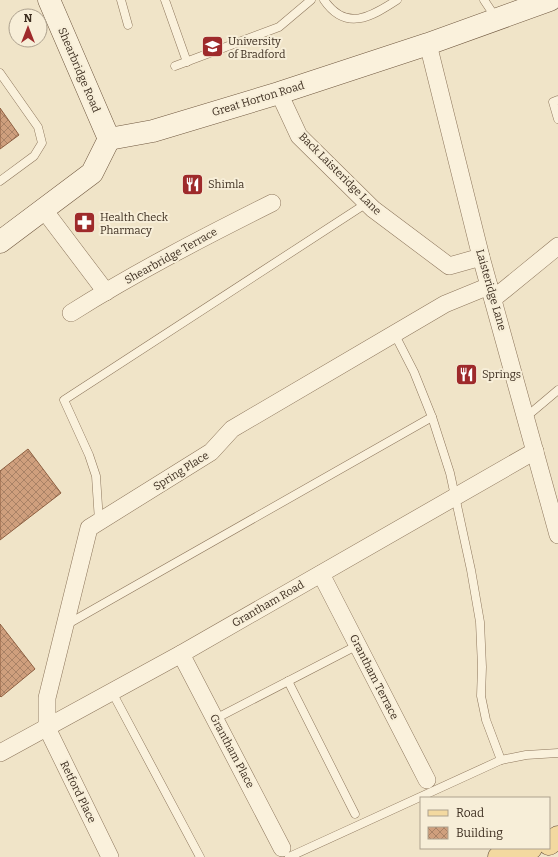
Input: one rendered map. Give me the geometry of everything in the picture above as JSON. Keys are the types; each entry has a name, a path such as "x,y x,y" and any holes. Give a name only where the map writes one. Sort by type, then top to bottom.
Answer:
{"main road":[{"path":"499,857 535,849"}],"street":[{"name":"Shearbridge Road","path":"49,0 109,139"},
{"name":"Great Horton Road","path":"109,139 153,131 279,93 428,44 496,18 550,0"},
{"name":"Laisteridge Lane","path":"428,44 481,257 558,535"},
{"name":"Back Laisteridge Lane","path":"279,93 299,136 368,203 449,266 481,257"},
{"path":"0,242 92,173 109,139"},
{"name":"Shearbridge Terrace","path":"71,313 198,239 272,203"},
{"path":"44,210 106,292"},
{"name":"Spring Place","path":"47,728 47,698 89,528 211,452 232,429 444,304 491,292 558,246"},
{"name":"Grantham Road","path":"0,753 181,654 535,451"},
{"name":"Grantham Terrace","path":"321,574 427,780"},
{"name":"Grantham Place","path":"181,654 286,852"},
{"name":"Retford Place","path":"47,728 110,857"}],"lane":[{"path":"121,0 128,25"},
{"path":"165,0 187,62"},
{"path":"175,66 279,26 311,0"},
{"path":"324,0 341,17 352,20 363,19 397,0"},
{"path":"484,0 496,18"},
{"path":"0,73 38,127 42,143 34,156 0,181"},
{"path":"558,100 553,102 558,119"},
{"path":"99,521 96,476 89,455 64,400 368,203"},
{"path":"394,333 414,372 432,417 455,496 471,570 480,622 482,667 481,696 486,720 501,760"},
{"path":"526,417 558,390"},
{"path":"65,625 432,417"},
{"path":"215,719 358,645"},
{"path":"288,681 355,814"},
{"path":"112,692 200,857"},
{"path":"286,852 501,760 558,753"}],"building":[{"path":"0,108 19,135 0,149"},
{"path":"28,449 61,493 0,540 0,471"},
{"path":"0,624 35,669 1,697 0,696"}],"place":[{"name":"University of Bradford","path":"212,47"},
{"name":"Shimla","path":"192,184"},
{"name":"Health Check Pharmacy","path":"85,223"},
{"name":"Springs","path":"467,374"}]}
